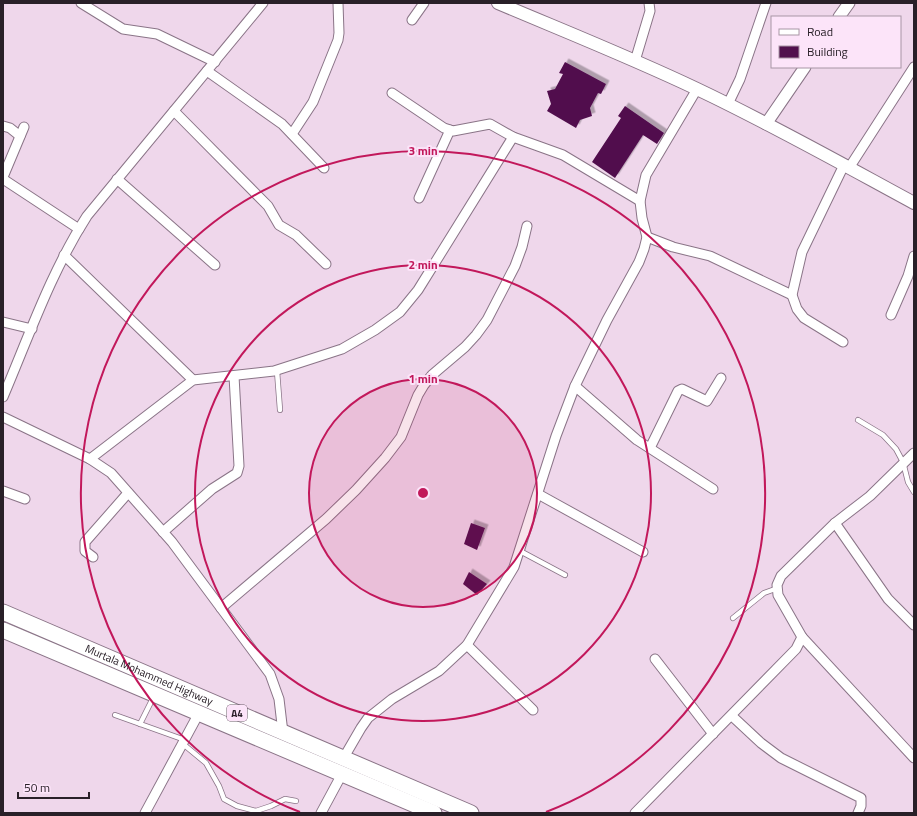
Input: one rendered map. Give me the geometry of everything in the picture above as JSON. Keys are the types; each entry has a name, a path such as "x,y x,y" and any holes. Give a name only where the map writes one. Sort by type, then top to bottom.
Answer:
{"highway":[{"name":"Murtala Mohammed Highway","path":"3,612 471,813"},
{"name":"Murtala Mohammed Highway","path":"3,630 434,813"}],"main road":[{"path":"498,3 697,89 914,202"}],"street":[{"path":"80,3 123,29 157,34 215,62"},
{"path":"3,397 64,256 87,216 263,3"},
{"path":"292,134 312,102 338,40 338,3"},
{"path":"412,20 424,3"},
{"path":"635,61 650,12 649,3"},
{"path":"728,104 740,79 766,3"},
{"path":"840,16 848,3"},
{"path":"843,342 804,318 797,309 792,295 802,252 847,167 914,67"},
{"path":"766,124 804,68"},
{"path":"207,71 282,124 324,168"},
{"path":"344,759 368,718 392,699 439,671 467,645 514,567 556,436 575,386 607,320 639,262 647,237 642,218 640,201 646,175 697,89"},
{"path":"392,93 444,128 453,131 490,124 513,137 563,155 640,201"},
{"path":"174,110 268,206 279,225 296,234 326,264"},
{"path":"3,126 22,131 3,178 79,229"},
{"path":"419,198 450,130"},
{"path":"90,459 193,380 277,371 342,349 375,330 400,312 418,290 513,137"},
{"path":"117,179 215,265"},
{"path":"221,608 326,519 356,490 385,458 401,437 424,385 432,375 464,348 487,320 515,266 522,247 527,226"},
{"path":"647,237 674,247 710,256 792,295"},
{"path":"64,256 193,380"},
{"path":"891,315 908,276 914,256"},
{"path":"3,322 32,329"},
{"path":"163,532 212,489 237,473 239,466 234,376"},
{"path":"650,448 678,391 682,389 707,401 721,378"},
{"path":"575,386 638,440 713,489"},
{"path":"3,417 90,459 111,473 163,532 270,674 279,699 283,733"},
{"path":"914,453 903,462 870,496 834,523 781,576 777,585 778,595 802,637 914,758"},
{"path":"3,491 25,499"},
{"path":"93,557 86,551 85,542 128,493"},
{"path":"538,494 643,552"},
{"path":"834,523 888,599 914,625"},
{"path":"637,812 796,649 802,637"},
{"path":"467,645 533,710"},
{"path":"655,659 713,734"},
{"path":"145,813 199,713"},
{"path":"732,716 761,743 781,758 861,798 861,806 858,813"},
{"path":"321,813 342,774"}],"lane":[{"path":"277,371 280,410"},
{"path":"858,420 883,435 896,449 903,462 908,482 914,492"},
{"path":"520,551 565,575"},
{"path":"733,618 764,593 778,588"},
{"path":"140,724 155,694"},
{"path":"115,715 184,742 206,764 219,786 224,799 237,806 256,811 285,799 296,801"}],"building":[{"path":"565,62 606,84 601,94 598,93 590,108 592,116 580,120 576,128 547,111 551,104 547,91 555,89 563,74 559,73"},
{"path":"625,106 664,133 657,144 643,135 615,178 592,162 621,118 618,116"},
{"path":"471,523 485,528 477,550 464,544"},
{"path":"469,572 487,584 477,595 463,584"}]}
